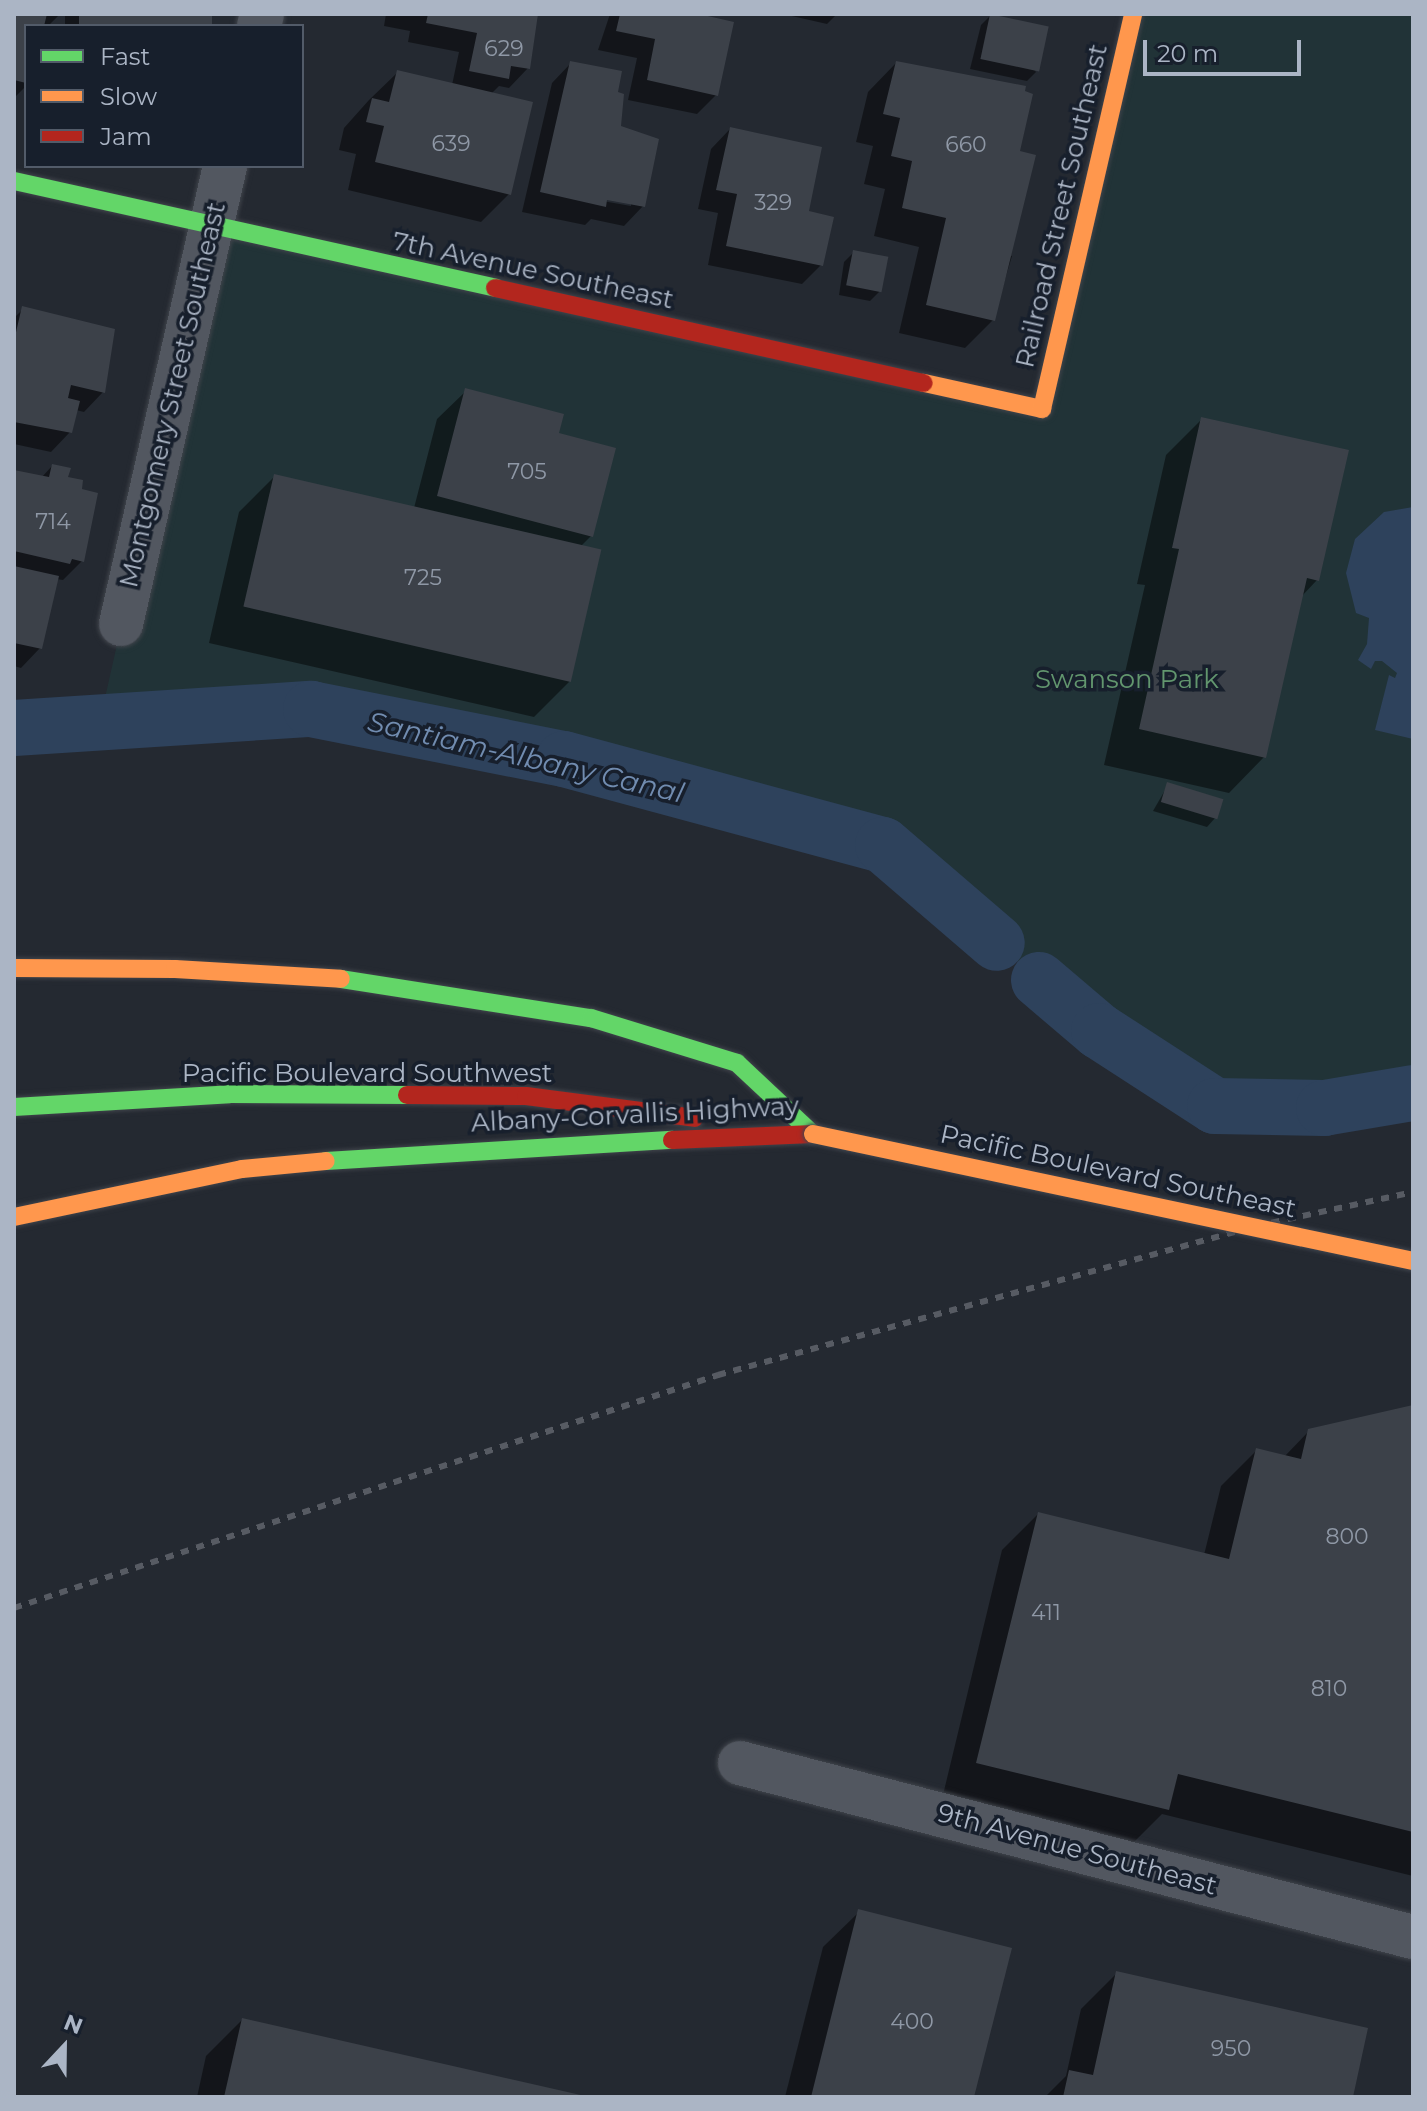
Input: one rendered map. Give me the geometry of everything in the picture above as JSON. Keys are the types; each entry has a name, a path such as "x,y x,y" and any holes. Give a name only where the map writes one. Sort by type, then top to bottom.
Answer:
{"main road":[{"name":"Railroad Street Southeast","path":"1042,409 1133,14"},
{"name":"7th Avenue Southeast","path":"14,181 1042,409"},
{"name":"Albany-Corvallis Highway","path":"14,968 175,969 383,982 591,1018 737,1063 813,1134"},
{"name":"Pacific Boulevard Southwest","path":"14,1107 230,1094 526,1096 813,1134"},
{"name":"Albany-Corvallis Highway","path":"14,1217 242,1169 445,1150 813,1134"},
{"name":"Pacific Boulevard Southeast","path":"813,1134 1413,1261"}],"street":[{"name":"Montgomery Street Southeast","path":"121,624 225,168"},
{"name":"9th Avenue Southeast","path":"740,1763 1413,1937"}],"green space":[{"name":"Swanson Park","path":"1133,14 1413,14 1413,1093 1324,1108 1215,1106 1099,1031 882,845 564,759 311,709 100,720 211,227 1041,409"}],"water":[{"path":"1413,507 1413,739 1375,730 1389,675 1395,678 1397,673 1382,661 1375,661 1371,669 1358,660 1367,644 1369,618 1356,613 1346,573 1355,539 1384,512"}],"building":[{"path":"14,14 47,14 44,24 24,24 24,82 14,80"},
{"path":"79,14 212,14 212,24 79,24"},
{"path":"428,14 538,14 530,69 511,66 509,79 469,71 477,33 426,23"},
{"path":"620,14 699,14 734,22 718,96 647,80 655,39 616,31"},
{"path":"990,14 1049,26 1039,71 980,59"},
{"path":"570,61 622,71 618,92 624,94 621,126 659,139 645,207 607,200 606,207 540,192"},
{"path":"896,61 1026,86 1025,91 1033,94 1020,151 1036,155 995,321 926,305 946,218 902,208 912,161 891,156 900,118 883,114"},
{"path":"397,70 533,102 511,195 375,162 384,126 366,122 372,98 389,102"},
{"path":"730,127 822,147 809,211 834,217 823,266 726,246 737,194 716,190"},
{"path":"853,250 888,257 881,292 846,285"},
{"path":"22,306 115,329 105,393 71,385 68,398 80,401 72,433 14,422 14,341"},
{"path":"465,388 564,414 559,433 616,448 593,537 437,496"},
{"path":"1201,417 1349,450 1319,581 1307,578 1266,758 1139,729 1179,549 1172,548"},
{"path":"52,464 71,468 68,477 83,480 82,489 98,493 84,562 72,559 70,564 14,551 14,470 49,477"},
{"path":"274,474 601,550 571,682 243,607"},
{"path":"14,566 59,576 42,649 14,643"},
{"path":"1167,782 1223,799 1217,819 1161,802"},
{"path":"1413,1405 1413,1832 1178,1774 1169,1810 976,1763 1038,1512 1229,1559 1256,1448 1301,1459 1308,1429"},
{"path":"858,1909 1012,1948 974,2097 811,2097"},
{"path":"1116,1971 1368,2028 1353,2097 1063,2097 1069,2070 1093,2075"},
{"path":"242,2018 585,2096 585,2097 224,2097"}],"waterway":[{"name":"Santiam-Albany Canal","path":"14,728 311,709 564,759 883,845 997,943"},
{"name":"Santiam-Albany Canal","path":"1039,980 1099,1031 1215,1106 1324,1108 1413,1093"}],"railway":[{"path":"14,1608 718,1375 1256,1226 1413,1192"}],"traffic: fast":[{"path":"14,181 495,288"},
{"path":"341,979 591,1018 737,1063 813,1134"},
{"path":"14,1107 230,1094 407,1095"},
{"path":"326,1161 672,1140"}],"traffic: slow":[{"path":"924,383 1042,409 1133,14"},
{"path":"14,968 175,969 341,979"},
{"path":"813,1134 1413,1261"},
{"path":"14,1217 242,1169 326,1161"}],"traffic: jam":[{"path":"495,288 924,383"},
{"path":"407,1095 526,1096 695,1118"},
{"path":"672,1140 813,1134"}]}
